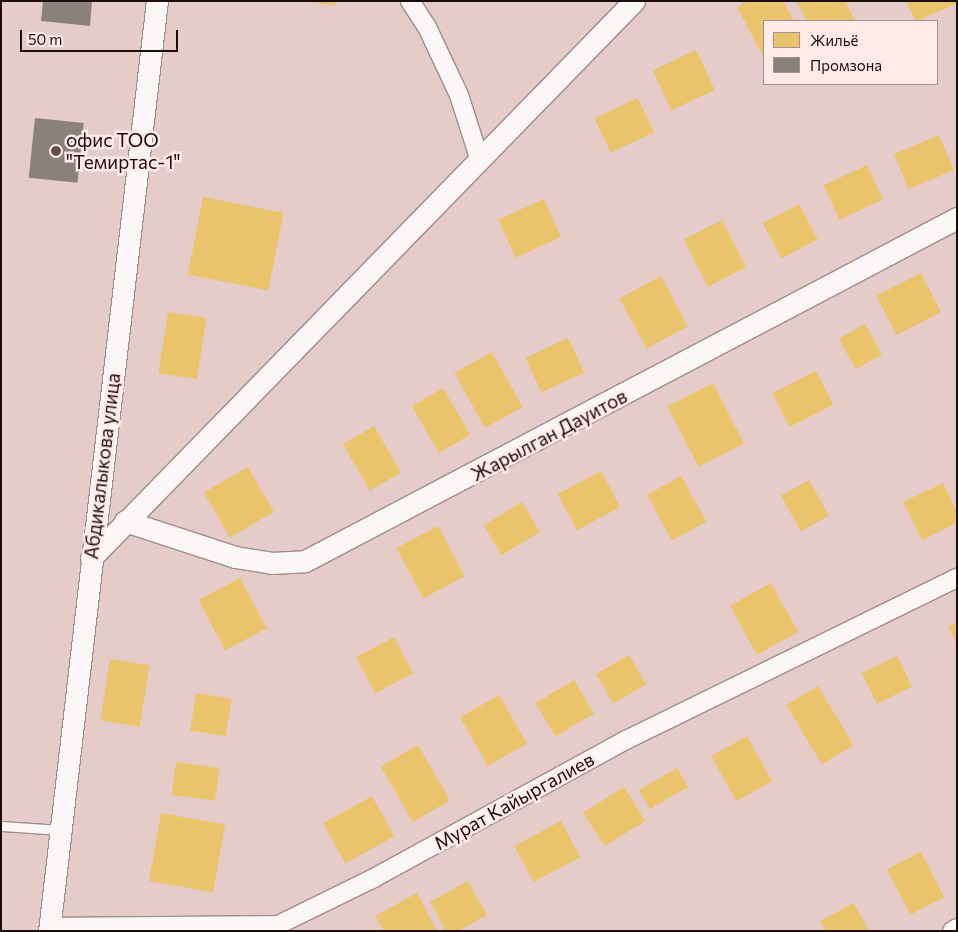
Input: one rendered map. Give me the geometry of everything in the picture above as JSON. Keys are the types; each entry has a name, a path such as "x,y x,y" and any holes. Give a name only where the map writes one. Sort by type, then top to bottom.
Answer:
{"street":[{"name":"Абдикалыкова улица","path":"49,929 157,1"},
{"path":"410,1 427,27 459,95 480,161"},
{"path":"91,558 634,1"},
{"name":"Жарылган Дауитов","path":"125,521 235,556 271,563 305,561 957,218"},
{"name":"Мурат Кайыргалиев","path":"49,929 278,925 372,879 626,740 957,578"},
{"path":"952,931 957,928"}],"lane":[{"path":"1,826 60,830"}],"building: Жильё":[{"path":"308,1 336,1 335,6"},
{"path":"747,1 783,1 793,20 763,20 763,56 737,7"},
{"path":"796,1 845,1 854,20 806,20"},
{"path":"906,1 954,1 956,4 918,20 916,20"},
{"path":"696,50 715,90 671,110 652,70"},
{"path":"638,98 654,132 611,153 594,118"},
{"path":"939,135 954,170 909,189 894,154"},
{"path":"867,165 883,199 840,220 823,185"},
{"path":"203,197 283,213 268,290 188,275"},
{"path":"544,199 561,237 515,258 498,219"},
{"path":"799,204 818,239 782,259 763,223"},
{"path":"722,220 746,267 708,287 684,240"},
{"path":"921,273 941,312 896,335 876,296"},
{"path":"661,276 688,326 646,348 620,298"},
{"path":"168,312 207,318 197,379 158,373"},
{"path":"865,324 882,355 856,369 839,339"},
{"path":"568,338 584,372 541,392 525,358"},
{"path":"492,352 523,407 485,428 454,373"},
{"path":"816,371 833,405 790,427 772,393"},
{"path":"713,383 744,444 698,467 668,406"},
{"path":"443,388 470,435 439,453 412,406"},
{"path":"374,426 401,473 370,491 343,444"},
{"path":"248,467 274,512 230,538 204,492"},
{"path":"601,471 620,507 577,530 558,494"},
{"path":"681,476 706,521 672,540 647,495"},
{"path":"809,480 829,516 801,531 781,496"},
{"path":"943,483 957,512 957,523 922,540 903,502"},
{"path":"522,502 540,532 501,555 483,525"},
{"path":"438,526 465,576 423,598 397,548"},
{"path":"240,578 267,628 225,650 199,600"},
{"path":"771,583 798,632 757,655 730,606"},
{"path":"957,622 957,646 948,626"},
{"path":"394,637 413,673 375,693 356,657"},
{"path":"629,655 646,684 613,703 596,674"},
{"path":"897,656 912,687 877,704 862,673"},
{"path":"110,659 150,665 140,726 100,720"},
{"path":"574,680 594,713 556,737 535,703"},
{"path":"818,686 854,745 822,764 786,705"},
{"path":"196,693 232,699 226,736 190,731"},
{"path":"499,695 527,743 488,766 460,718"},
{"path":"747,736 772,781 736,801 711,756"},
{"path":"418,745 450,800 413,822 381,766"},
{"path":"176,762 220,768 215,801 171,795"},
{"path":"677,768 688,787 650,809 639,790"},
{"path":"624,787 645,821 604,846 583,812"},
{"path":"372,796 394,836 345,863 323,823"},
{"path":"161,813 225,824 213,892 149,881"},
{"path":"561,821 580,857 533,882 514,846"},
{"path":"921,852 944,897 910,915 887,869"},
{"path":"468,881 487,915 458,931 446,931 430,902"},
{"path":"417,893 437,931 384,931 375,916"},
{"path":"854,903 869,931 825,931 820,921"}],"building: Промзона":[{"path":"43,1 92,1 90,26 41,21"},
{"name":"офис ТОО \"Темиртас-1\"","path":"35,118 84,123 77,183 29,178"}],"place":[{"name":"офис ТОО \"Темиртас-1\"","path":"56,151"}]}
